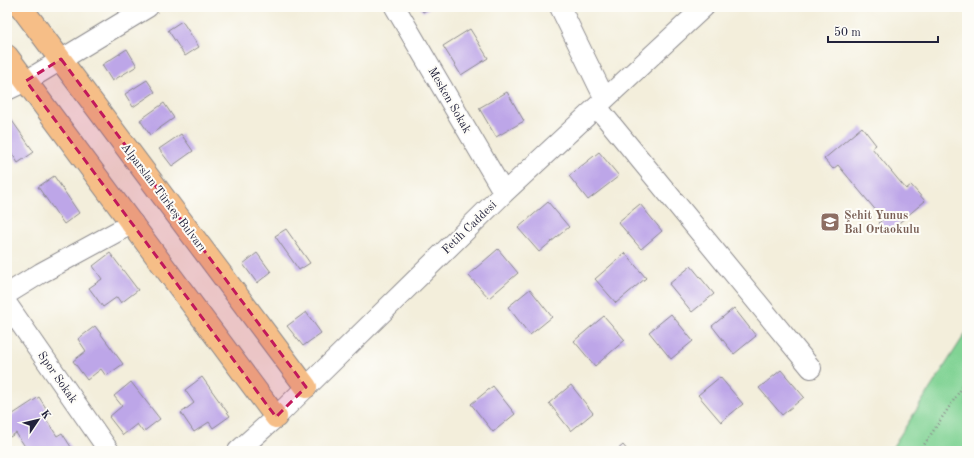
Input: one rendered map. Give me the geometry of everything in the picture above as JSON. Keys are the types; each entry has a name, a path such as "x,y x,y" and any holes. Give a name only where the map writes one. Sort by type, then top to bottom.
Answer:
{"main road":[{"name":"Alparslan Türkeş Bulvarı","path":"21,7 306,387"},
{"path":"7,56 16,85 133,223 276,417"}],"street":[{"path":"16,85 148,7"},
{"name":"Mesken Sokak","path":"395,7 504,193"},
{"path":"560,7 601,103 812,368"},
{"name":"Fetih Caddesi","path":"238,451 276,417 504,193 704,7"},
{"path":"7,294 41,273 133,223"},
{"name":"Spor Sokak","path":"7,304 109,451"}],"path":[{"path":"920,451 967,380"}],"highlighted area":[{"path":"61,59 306,387 276,417 26,81"}],"green space":[{"path":"967,331 967,451 890,451"}],"building":[{"path":"420,7 431,7 423,12"},
{"path":"182,21 199,47 185,56 168,30"},
{"path":"470,29 488,58 461,75 443,46"},
{"path":"127,49 137,66 112,81 102,65"},
{"path":"147,80 155,92 133,107 125,94"},
{"path":"507,92 524,121 496,137 479,108"},
{"path":"164,103 174,118 150,135 140,120"},
{"path":"8,115 34,152 18,163 7,146"},
{"path":"862,127 876,145 872,148 906,189 911,185 925,201 887,233 879,223 883,219 838,165 833,169 824,159"},
{"path":"181,134 193,151 172,166 159,149"},
{"path":"599,152 619,176 588,200 569,176"},
{"path":"54,176 79,213 64,224 38,187"},
{"path":"548,202 569,227 539,252 518,228"},
{"path":"640,204 662,231 641,249 618,222"},
{"path":"286,229 310,263 299,270 275,236"},
{"path":"498,249 518,273 489,298 468,275"},
{"path":"110,253 138,290 121,303 117,297 103,307 89,288 102,279 93,266"},
{"path":"257,253 271,272 257,283 243,264"},
{"path":"625,253 646,278 616,303 595,279"},
{"path":"691,266 714,294 692,312 669,284"},
{"path":"530,289 552,317 530,335 508,307"},
{"path":"734,308 756,336 734,354 712,326"},
{"path":"306,312 321,333 303,346 287,326"},
{"path":"671,314 693,341 671,359 649,332"},
{"path":"604,316 625,340 595,366 574,341"},
{"path":"95,326 123,364 106,376 101,369 87,380 73,361 86,351 78,339"},
{"path":"781,370 804,397 782,415 759,388"},
{"path":"202,377 230,416 213,428 209,422 194,432 181,413 194,403 185,390"},
{"path":"720,377 743,404 721,422 698,395"},
{"path":"131,382 160,419 143,432 137,424 123,435 109,417 122,406 114,396"},
{"path":"571,385 593,413 571,431 549,403"},
{"path":"493,386 515,414 493,432 471,404"},
{"path":"39,397 49,413 44,416 57,436 62,433 73,450 72,451 28,451 16,433 10,437 7,433 7,418"},
{"path":"623,445 628,451 616,451"}],"place":[{"name":"Şehit Yunus Bal Ortaokulu","path":"830,222"}]}
